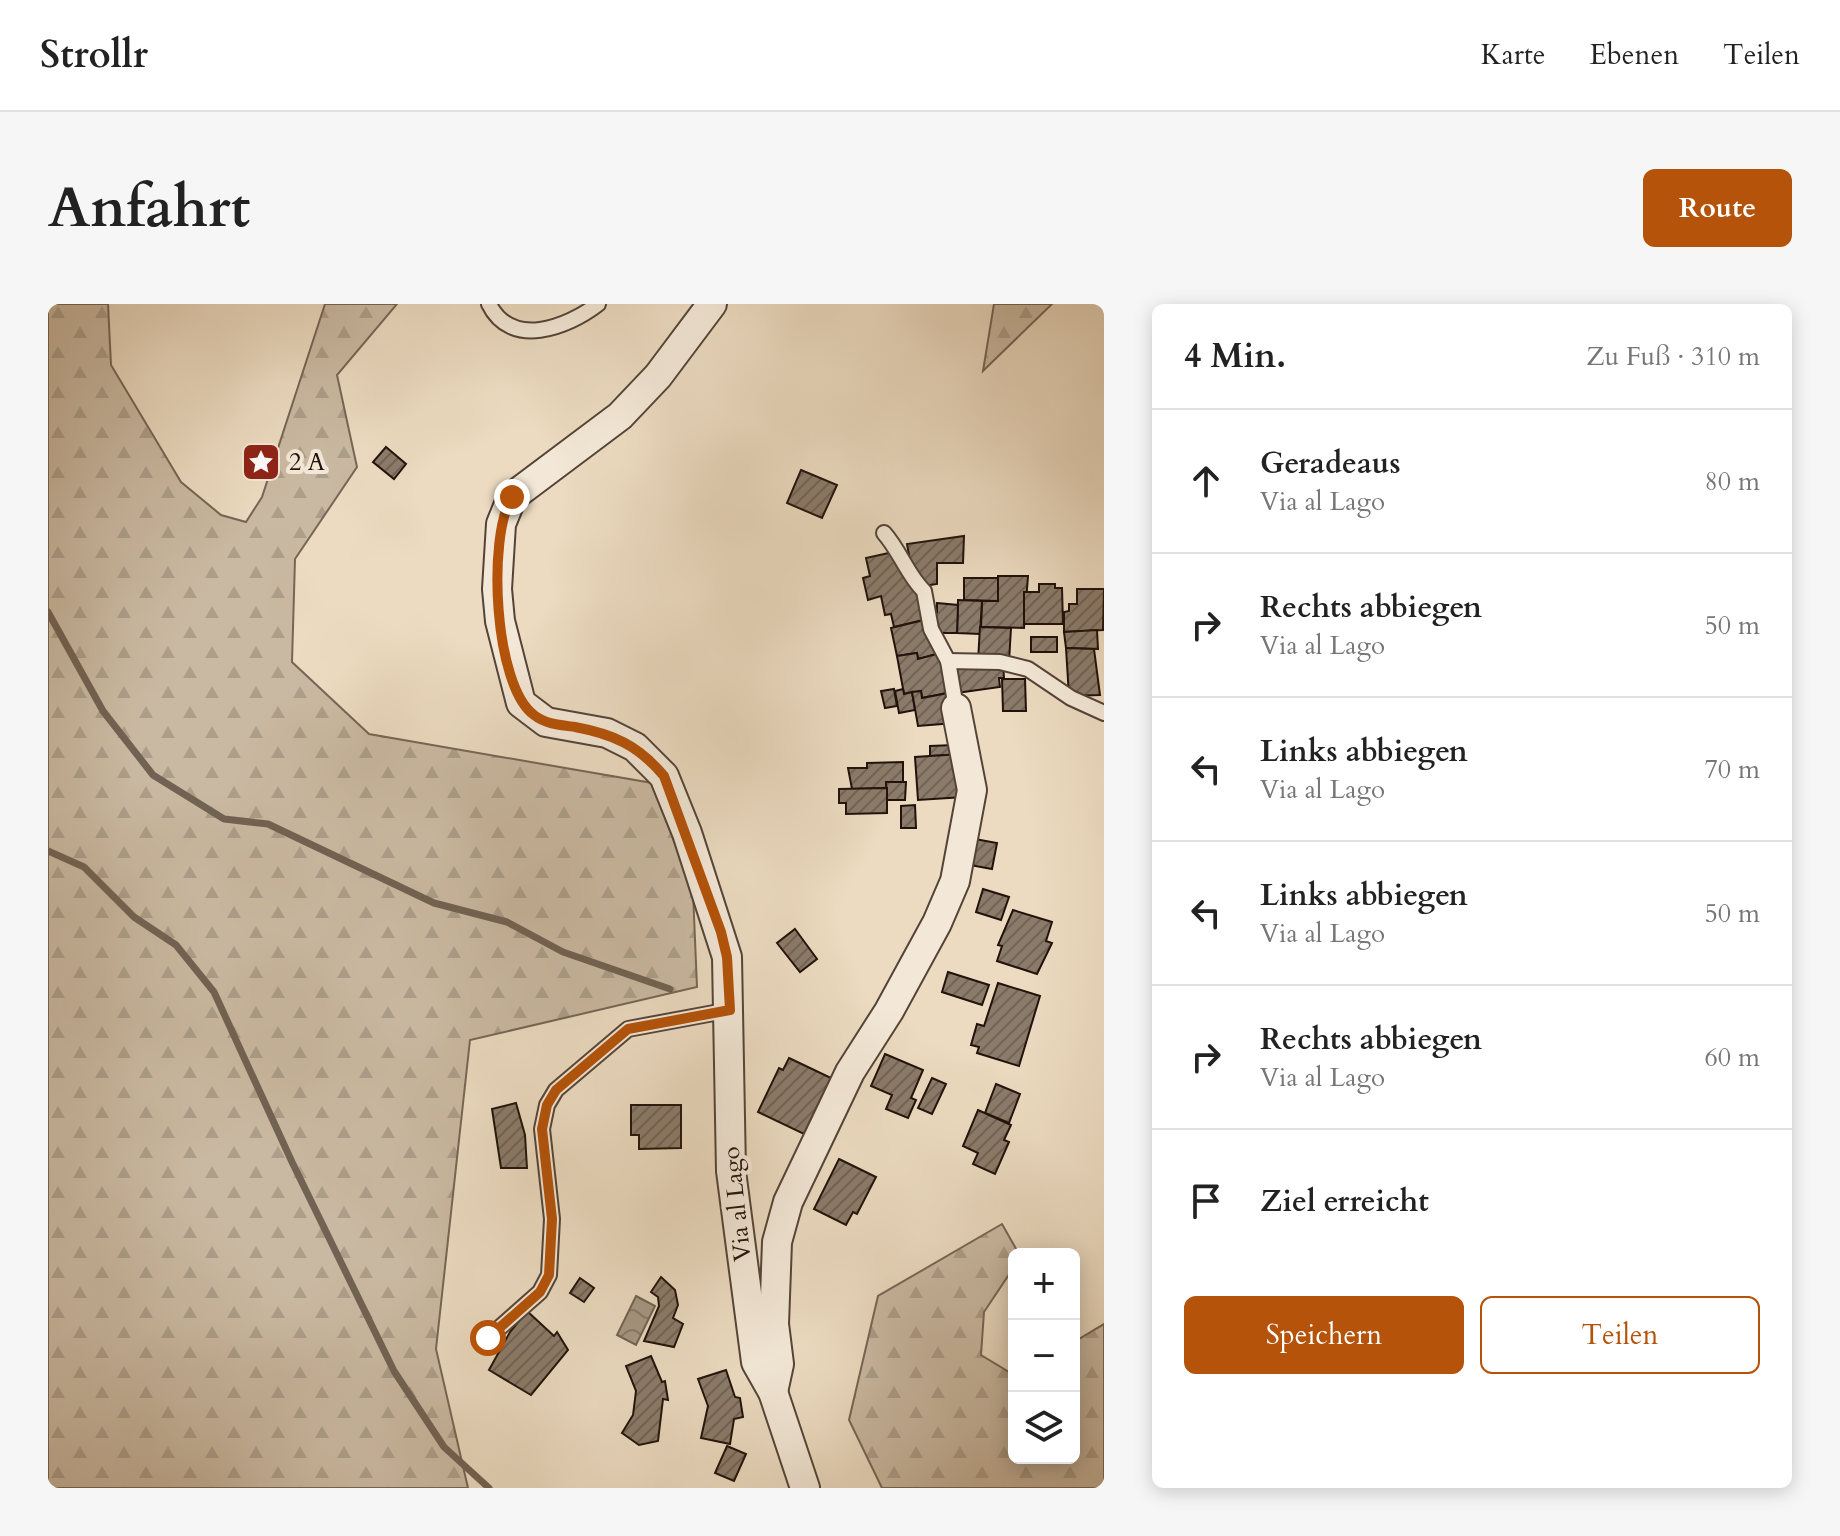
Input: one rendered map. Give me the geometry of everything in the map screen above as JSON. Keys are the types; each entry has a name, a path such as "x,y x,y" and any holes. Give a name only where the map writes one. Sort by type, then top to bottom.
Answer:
{"street":[{"name":"Via al Lago","path":"712,304 658,376 620,416 512,497 501,524 497,589 500,621 521,703 546,722 620,737 651,760 664,776 721,932 727,957 730,1010 731,1171 756,1362 773,1392 805,1488"},
{"path":"773,1392 779,1364 774,1324 777,1242 788,1202 850,1072 896,999 937,923 955,881 972,790 956,708"}],"lane":[{"path":"489,304 496,317 520,331 552,328 598,304"},
{"path":"884,533 901,554 913,584 924,591 931,629 948,661 956,708"},
{"path":"948,661 1000,662 1028,669 1071,698 1104,713"},
{"path":"488,1338 540,1292 549,1275 552,1219 542,1129 547,1105 556,1090 628,1029 730,1010"}],"green space":[{"path":"48,304 108,304 111,365 181,482 221,515 246,522 262,497 325,304 397,304 337,375 357,467 295,559 292,662 369,734 652,783 693,892 697,987 470,1040 436,1349 468,1488 48,1488"},
{"path":"994,304 1052,304 983,371"},
{"path":"1002,1224 1016,1248 1008,1248 1008,1276 984,1312 981,1355 1008,1371 1008,1464 1080,1464 1080,1338 1104,1324 1104,1488 882,1488 849,1420 878,1296"}],"water":[{"path":"636,1296 655,1306 636,1345 617,1335"}],"building":[{"path":"386,447 406,464 394,479 373,462"},
{"path":"801,470 837,485 822,518 787,503"},
{"path":"964,536 963,563 937,563 937,584 924,586 914,583 907,544"},
{"path":"898,551 922,593 928,619 894,627 891,614 885,615 881,596 868,600 863,578 870,576 866,558"},
{"path":"998,576 1028,576 1024,628 981,627 982,601 998,601"},
{"path":"964,578 998,578 998,601 964,600"},
{"path":"1039,584 1055,584 1055,588 1062,588 1063,624 1024,624 1024,592 1039,592"},
{"path":"1077,589 1104,589 1103,630 1064,632 1064,612 1069,611 1069,604 1077,604"},
{"path":"958,600 982,601 980,634 957,633"},
{"path":"937,603 958,605 957,633 934,633 932,611 937,612"},
{"path":"928,619 938,654 918,659 917,653 897,656 891,628"},
{"path":"980,627 1011,628 1009,662 978,661"},
{"path":"1097,630 1098,649 1066,648 1064,632"},
{"path":"1031,637 1057,637 1057,652 1031,652"},
{"path":"1066,648 1094,649 1100,695 1069,696"},
{"path":"917,653 918,659 940,653 948,693 922,698 921,691 904,694 897,656"},
{"path":"1003,665 1004,678 999,678 1000,687 956,693 953,669"},
{"path":"1002,679 1025,679 1026,711 1003,711"},
{"path":"894,689 897,706 885,708 881,691"},
{"path":"903,689 904,694 912,692 915,710 899,713 895,691"},
{"path":"921,691 922,698 948,693 954,723 918,726 912,692"},
{"path":"954,745 954,755 930,756 930,746"},
{"path":"961,754 964,797 918,800 915,757"},
{"path":"903,762 903,782 886,782 887,788 852,789 848,768 867,768 867,763"},
{"path":"886,782 906,782 905,800 887,800"},
{"path":"887,788 887,813 846,814 846,803 839,803 839,789"},
{"path":"915,805 916,828 901,828 901,806"},
{"path":"975,839 997,843 992,869 970,865"},
{"path":"983,889 1009,897 1001,920 976,912"},
{"path":"1013,910 1052,922 1046,941 1052,943 1037,974 997,961 1002,946 998,945"},
{"path":"795,929 817,959 800,972 777,943"},
{"path":"948,972 989,985 982,1005 942,992"},
{"path":"998,983 1040,996 1019,1066 977,1053 979,1047 971,1045 977,1024 984,1026"},
{"path":"885,1054 923,1070 911,1098 916,1100 908,1118 886,1109 892,1095 871,1086"},
{"path":"789,1058 831,1078 804,1134 758,1112 779,1068 783,1070"},
{"path":"932,1078 946,1084 932,1114 918,1108"},
{"path":"996,1084 1020,1094 1009,1123 985,1113"},
{"path":"516,1103 525,1135 527,1168 501,1168 492,1109"},
{"path":"631,1105 681,1105 681,1148 639,1149 639,1135 631,1135"},
{"path":"978,1110 1011,1125 1004,1140 1009,1142 995,1174 973,1164 978,1153 963,1146"},
{"path":"839,1159 876,1177 857,1214 853,1212 846,1225 814,1209"},
{"path":"661,1277 675,1290 678,1305 673,1318 683,1324 674,1347 644,1341 659,1306 658,1297 651,1292"},
{"path":"580,1278 594,1288 584,1302 570,1293"},
{"path":"527,1311 554,1336 557,1332 568,1350 531,1395 489,1370 510,1332"},
{"path":"651,1356 662,1382 665,1381 668,1400 663,1399 658,1441 639,1445 622,1433 633,1415 636,1391 626,1366"},
{"path":"726,1370 735,1397 740,1398 743,1417 734,1419 730,1444 701,1438 708,1406 698,1379"},
{"path":"727,1446 746,1454 734,1481 715,1473"}],"waterway":[{"path":"48,612 103,711 153,775 224,819 268,824 434,903 507,922 563,952 670,989"},
{"path":"48,851 84,867 134,917 176,945 214,992 292,1162 394,1371 444,1447 489,1488"}],"place":[{"name":"2 A","path":"261,462"}],"route":[{"path":"488,1338 540,1292 549,1275 552,1219 542,1155 542,1129 547,1105 556,1090 628,1029 730,1010 727,957 721,932 664,776 651,760 620,737 546,722 521,703 500,621 497,589 501,524 512,497"}]}
